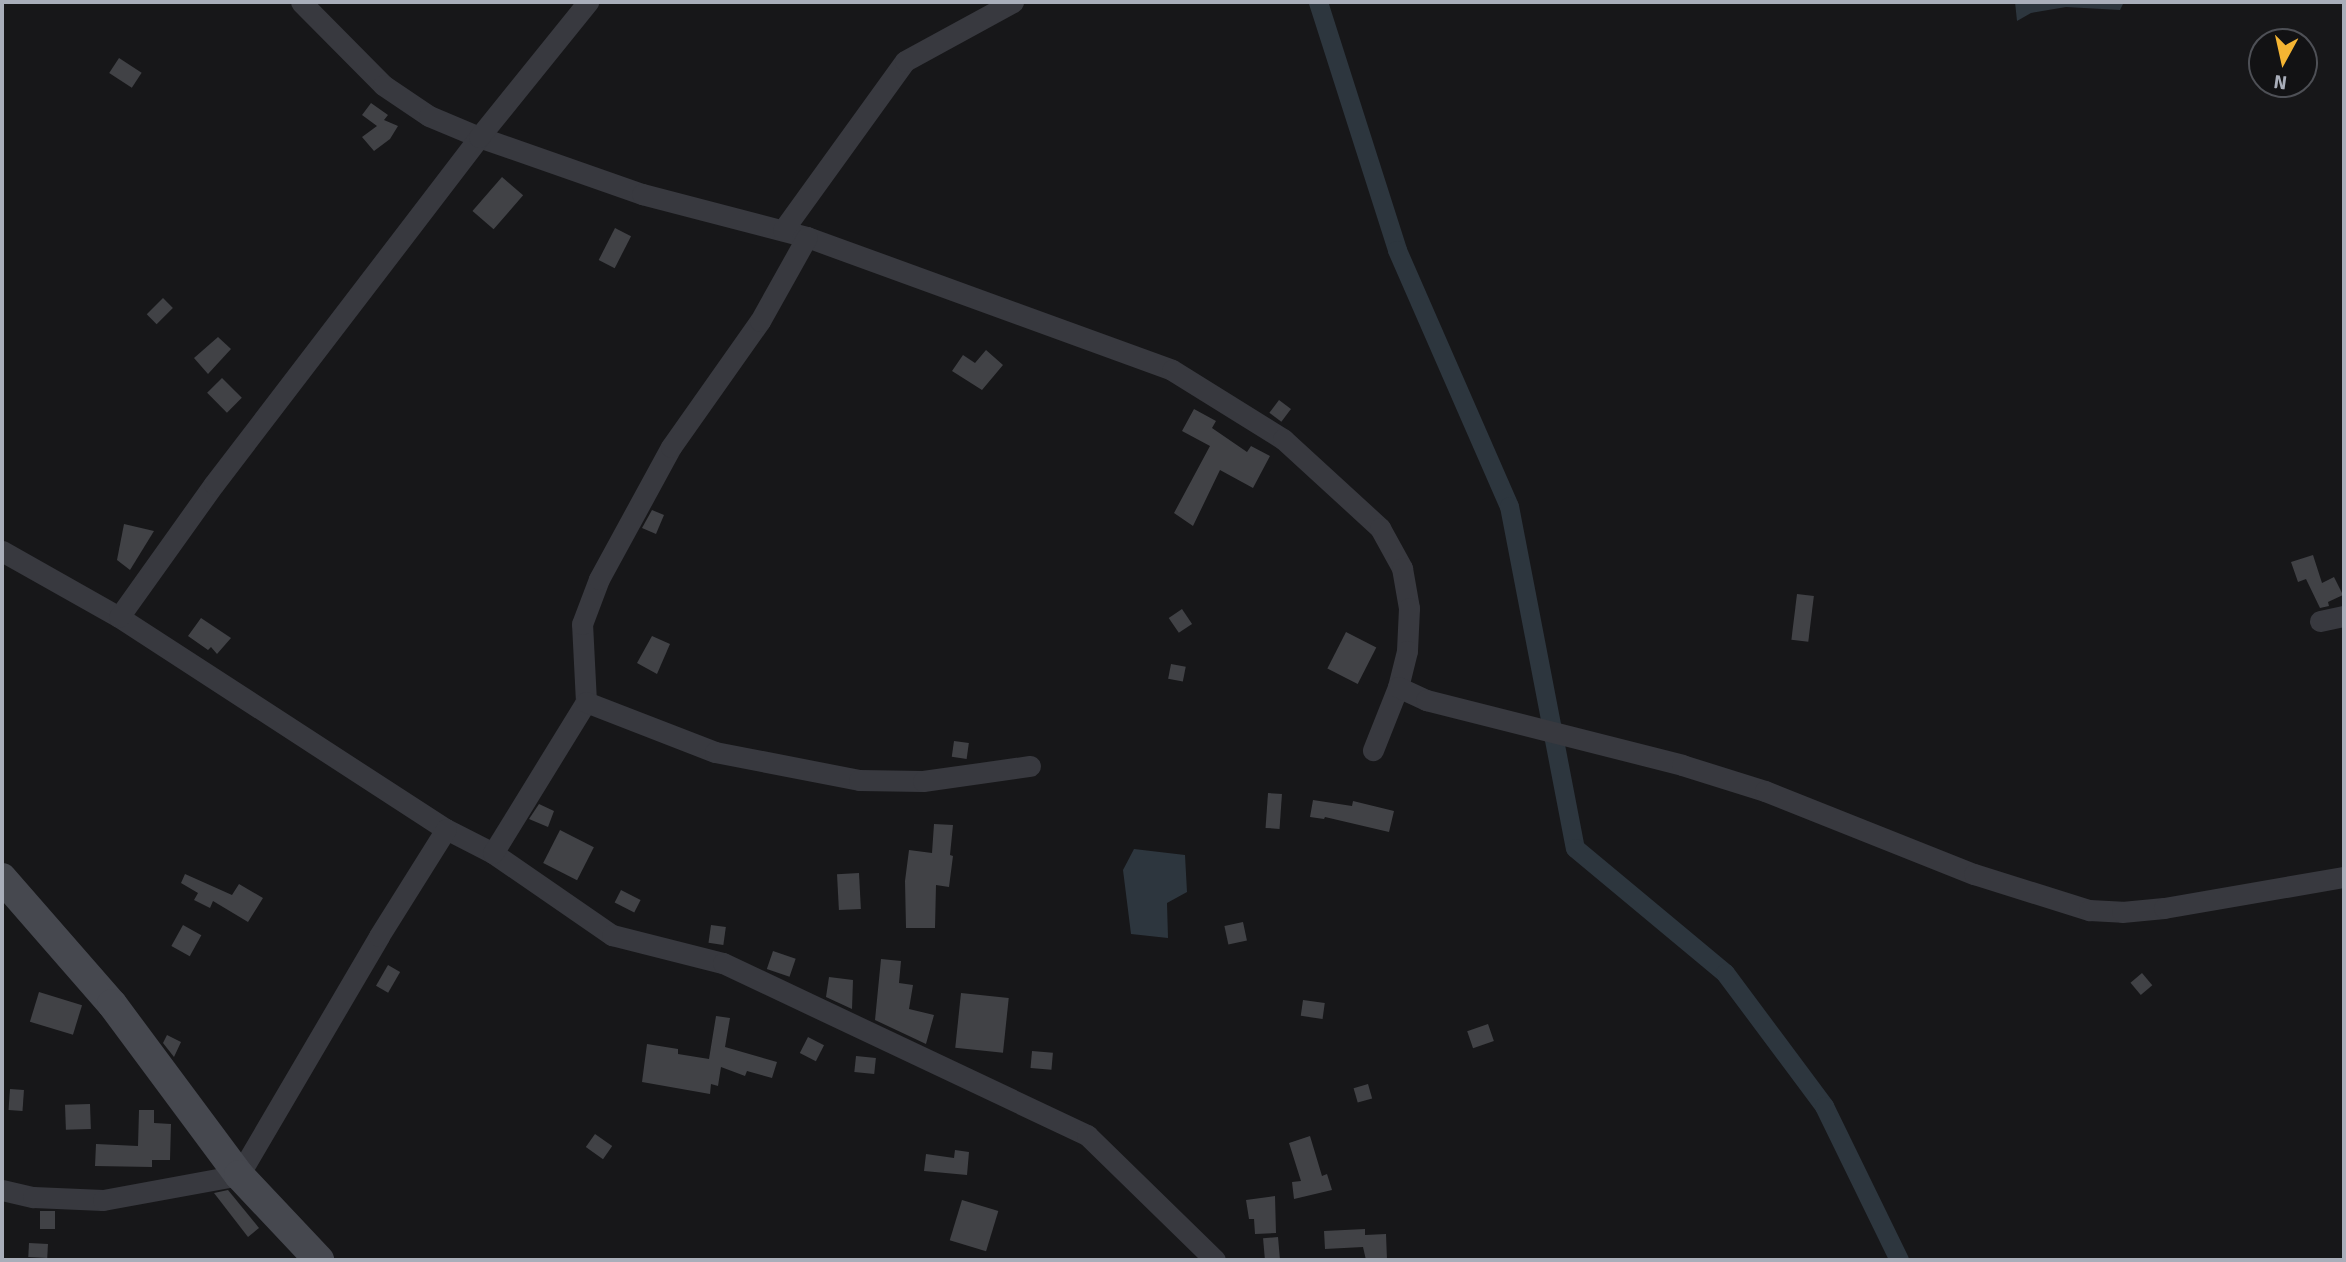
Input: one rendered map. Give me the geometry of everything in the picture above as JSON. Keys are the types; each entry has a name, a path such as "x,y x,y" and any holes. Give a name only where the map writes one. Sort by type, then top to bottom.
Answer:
{"main road":[{"path":"2,878 112,1004 239,1175 319,1260"}],"street":[{"path":"301,2 383,85 429,116 479,137 642,194 807,237 1172,370 1283,439 1380,527 1402,568 1409,608 1407,651 1398,687 1373,750"},
{"path":"119,617 214,484 479,137 588,2"},
{"path":"783,229 905,61 1013,2"},
{"path":"493,853 586,702 582,624 599,579 671,447 760,321 807,237"},
{"path":"2,551 119,617 446,829 493,853 612,936 723,963 1087,1135 1215,1260"},
{"path":"2320,621 2344,616"},
{"path":"1398,687 1426,700 1682,765 1765,791 1974,874 2089,909 2122,912 2164,908 2344,877"},
{"path":"586,702 715,752 859,780 923,781 1030,766"},
{"path":"2,1190 33,1197 103,1200 239,1175 379,936 446,829"}],"shaded area":[{"path":"2015,2 2124,2 2120,10 2066,7 2031,13 2017,21"},
{"path":"1134,849 1185,855 1187,892 1167,903 1168,938 1131,934 1123,870"}],"building":[{"path":"119,58 142,73 132,88 109,73"},
{"path":"371,103 388,115 384,120 398,126 390,139 374,151 362,137 377,126 362,115"},
{"path":"502,177 523,195 494,229 472,211"},
{"path":"615,228 631,236 615,268 599,260"},
{"path":"163,298 173,308 157,324 147,314"},
{"path":"218,337 231,349 208,374 194,358"},
{"path":"986,350 1003,365 982,390 952,371 963,355 975,363"},
{"path":"222,378 242,398 227,413 207,393"},
{"path":"1279,400 1291,409 1281,422 1269,413"},
{"path":"1194,409 1216,421 1212,428 1247,452 1251,446 1270,456 1253,488 1220,470 1193,526 1174,513 1210,446 1182,431"},
{"path":"652,510 664,515 656,534 642,528"},
{"path":"124,524 154,531 130,570 117,560"},
{"path":"2313,555 2322,583 2334,577 2343,595 2328,602 2329,606 2320,608 2306,579 2298,582 2291,562"},
{"path":"1797,594 1814,596 1808,642 1791,640"},
{"path":"1182,609 1192,624 1179,633 1169,618"},
{"path":"201,618 231,638 217,654 211,647 208,650 188,636"},
{"path":"1346,632 1376,647 1358,684 1327,669"},
{"path":"652,636 670,644 657,674 637,663"},
{"path":"1171,664 1186,667 1183,682 1168,679"},
{"path":"954,741 969,743 967,759 952,757"},
{"path":"1268,793 1282,794 1280,829 1266,828"},
{"path":"1313,800 1352,806 1353,801 1394,811 1389,832 1325,817 1310,817"},
{"path":"539,804 554,811 548,827 529,819"},
{"path":"934,824 953,825 949,887 936,885 935,928 906,928 905,881 909,850 932,853"},
{"path":"560,830 594,847 577,880 543,863"},
{"path":"859,873 861,909 839,910 837,874"},
{"path":"185,874 232,895 239,884 263,898 248,922 213,901 210,908 194,900 198,893 181,883"},
{"path":"621,890 641,900 634,912 615,902"},
{"path":"1243,922 1247,941 1228,945 1224,926"},
{"path":"183,925 201,935 190,956 171,946"},
{"path":"711,925 726,927 723,945 708,943"},
{"path":"773,951 796,959 790,977 767,969"},
{"path":"881,959 901,961 899,983 913,985 909,1009 934,1015 926,1044 875,1020"},
{"path":"388,965 400,972 388,993 376,986"},
{"path":"2142,973 2152,985 2141,995 2131,983"},
{"path":"829,977 853,980 852,1009 826,997"},
{"path":"39,992 82,1005 73,1035 30,1022"},
{"path":"961,993 1009,998 1003,1053 955,1048"},
{"path":"1303,1000 1325,1003 1323,1019 1301,1016"},
{"path":"716,1016 730,1018 725,1047 777,1062 772,1078 747,1071 745,1076 721,1067 718,1086 711,1084 710,1094 642,1082 647,1044 678,1049 678,1054 709,1059"},
{"path":"1488,1024 1494,1041 1473,1048 1467,1031"},
{"path":"167,1035 181,1042 174,1057 163,1043"},
{"path":"808,1037 824,1045 816,1061 800,1053"},
{"path":"1032,1051 1053,1053 1051,1070 1031,1068"},
{"path":"856,1056 876,1058 874,1074 854,1072"},
{"path":"1368,1084 1372,1098 1358,1103 1354,1088"},
{"path":"10,1089 24,1090 23,1111 9,1110"},
{"path":"90,1104 91,1129 66,1130 65,1105"},
{"path":"139,1110 154,1110 154,1123 171,1124 170,1160 152,1160 152,1167 95,1166 96,1144 138,1146"},
{"path":"595,1134 612,1146 603,1159 586,1147"},
{"path":"1310,1136 1322,1176 1327,1174 1332,1190 1294,1199 1292,1182 1301,1181 1289,1143"},
{"path":"955,1150 969,1152 967,1175 924,1171 926,1154 954,1158"},
{"path":"228,1190 259,1228 248,1237 214,1193"},
{"path":"1275,1196 1276,1233 1255,1234 1254,1219 1249,1219 1246,1200"},
{"path":"962,1200 998,1211 986,1251 950,1240"},
{"path":"40,1211 55,1211 55,1229 40,1229"},
{"path":"1365,1229 1365,1235 1386,1234 1387,1260 1366,1260 1363,1247 1325,1249 1324,1231"},
{"path":"1278,1237 1280,1260 1265,1260 1263,1238"},
{"path":"29,1243 48,1244 47,1258 28,1257"}],"waterway":[{"path":"1318,2 1397,250 1509,506 1575,848 1725,973 1824,1106 1899,1260"}]}
